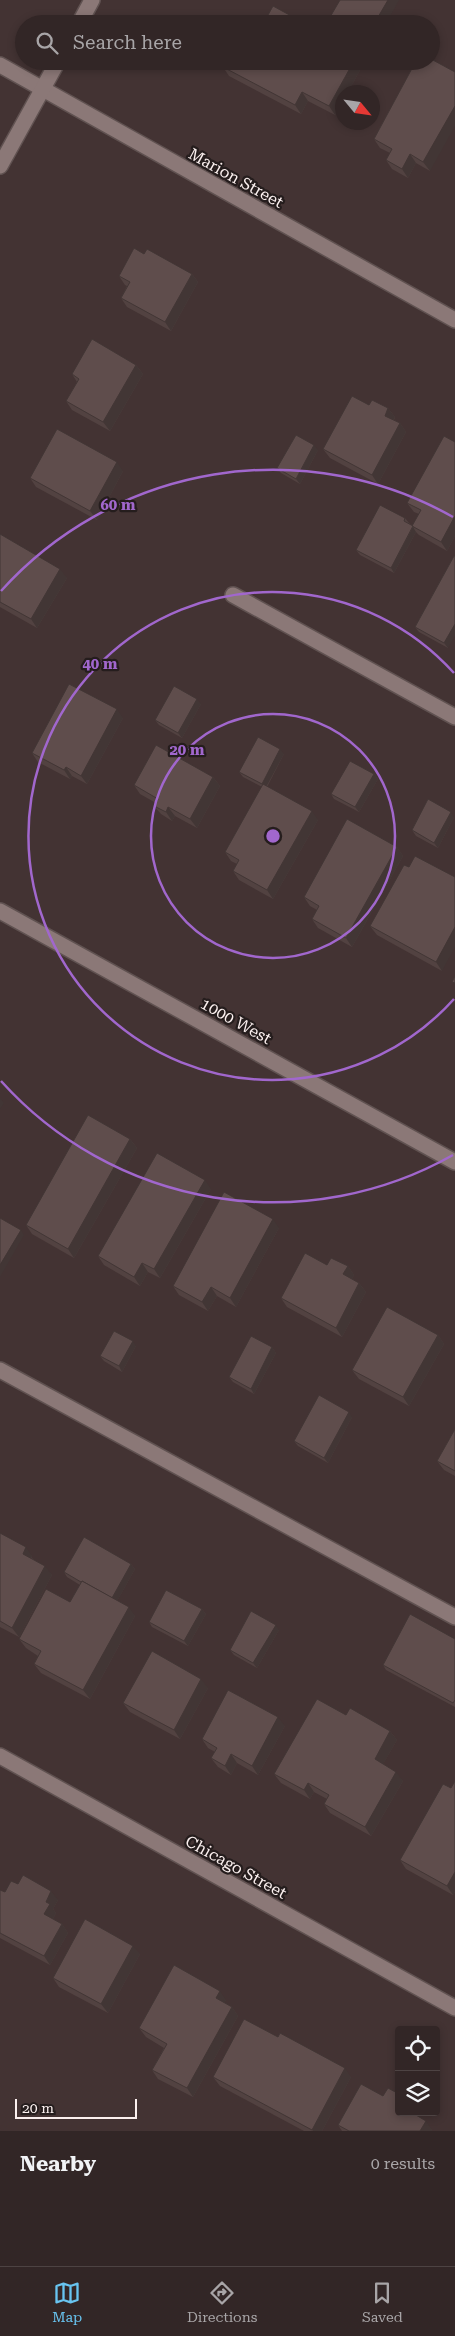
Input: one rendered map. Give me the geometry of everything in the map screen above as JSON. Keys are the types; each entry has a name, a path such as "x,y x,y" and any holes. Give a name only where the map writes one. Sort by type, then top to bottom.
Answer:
{"street":[{"path":"84,15 92,0"},
{"name":"Marion Street","path":"0,66 455,320"},
{"path":"0,166 53,70"},
{"path":"232,595 455,716"},
{"name":"1000 West","path":"0,911 455,1162"},
{"path":"0,1370 455,1617"},
{"name":"Chicago Street","path":"0,1756 455,2008"}],"building":[{"path":"340,0 388,0 379,15 331,15"},
{"path":"273,6 290,15 268,15"},
{"path":"440,64 455,72 455,106 423,162 410,154 402,169 386,160 392,149 374,139 411,70 440,70"},
{"path":"229,70 349,70 341,85 335,85 335,95 329,106 302,92 295,105"},
{"path":"134,248 144,254 147,249 192,274 165,322 121,298 130,282 119,276"},
{"path":"92,339 136,365 103,422 66,401 79,379 72,374"},
{"path":"352,396 369,405 372,400 388,408 385,416 400,423 372,475 323,449"},
{"path":"57,429 117,462 90,511 30,478"},
{"path":"296,435 314,445 296,479 277,468"},
{"path":"444,436 455,442 455,516 441,542 412,526 421,510 407,503"},
{"path":"380,505 405,518 404,521 413,526 391,568 356,550"},
{"path":"0,534 60,569 31,619 0,602"},
{"path":"454,556 455,624 444,643 415,627"},
{"path":"69,684 117,709 81,776 66,767 64,770 32,753"},
{"path":"174,686 197,699 178,733 155,720"},
{"path":"258,737 280,749 262,784 239,772"},
{"path":"156,745 213,777 190,819 168,807 166,812 154,806 158,799 134,785"},
{"path":"350,761 374,774 355,807 331,794"},
{"path":"263,784 312,811 267,890 233,871 239,860 225,852"},
{"path":"428,799 451,812 434,843 412,830"},
{"path":"347,819 397,847 346,938 312,919 319,906 304,897"},
{"path":"415,856 455,877 455,927 436,962 370,926 404,865 409,867"},
{"path":"88,1115 130,1139 68,1249 26,1225"},
{"path":"157,1153 205,1180 154,1269 142,1263 134,1277 98,1256"},
{"path":"224,1192 273,1219 230,1298 211,1287 202,1302 173,1286"},
{"path":"0,1218 21,1230 0,1265"},
{"path":"305,1253 327,1265 331,1258 348,1266 343,1274 359,1283 336,1328 281,1298"},
{"path":"387,1307 438,1335 403,1397 352,1370"},
{"path":"114,1331 133,1341 119,1366 100,1356"},
{"path":"251,1336 272,1347 251,1389 229,1377"},
{"path":"319,1395 349,1412 324,1458 294,1441"},
{"path":"455,1429 455,1471 437,1461"},
{"path":"0,1533 26,1547 23,1554 45,1566 12,1628 0,1621"},
{"path":"84,1537 131,1564 112,1598 64,1572"},
{"path":"82,1581 129,1607 83,1690 34,1664 41,1651 19,1639 46,1589 70,1602"},
{"path":"166,1590 202,1609 184,1641 149,1622"},
{"path":"251,1611 276,1625 253,1663 230,1650"},
{"path":"410,1614 455,1639 455,1700 453,1703 383,1665"},
{"path":"152,1651 201,1679 174,1730 123,1703"},
{"path":"228,1690 278,1717 252,1766 231,1754 225,1766 211,1758 217,1748 202,1739"},
{"path":"317,1699 346,1715 350,1708 390,1731 375,1759 396,1772 365,1827 324,1804 329,1795 308,1783 304,1790 274,1774"},
{"path":"455,1781 455,1872 447,1886 400,1860 443,1784 451,1788"},
{"path":"23,1875 51,1891 46,1902 50,1904 44,1914 62,1924 44,1956 0,1933 0,1890 5,1892 11,1881 18,1884"},
{"path":"85,1919 133,1946 101,2004 53,1978"},
{"path":"174,1965 220,1991 216,1998 232,2007 187,2088 152,2070 167,2044 139,2028"},
{"path":"244,2019 278,2037 280,2033 345,2068 312,2130 213,2077"},
{"path":"361,2084 383,2096 388,2088 395,2092 395,2116 418,2116 426,2121 420,2131 349,2131 338,2125"}]}
